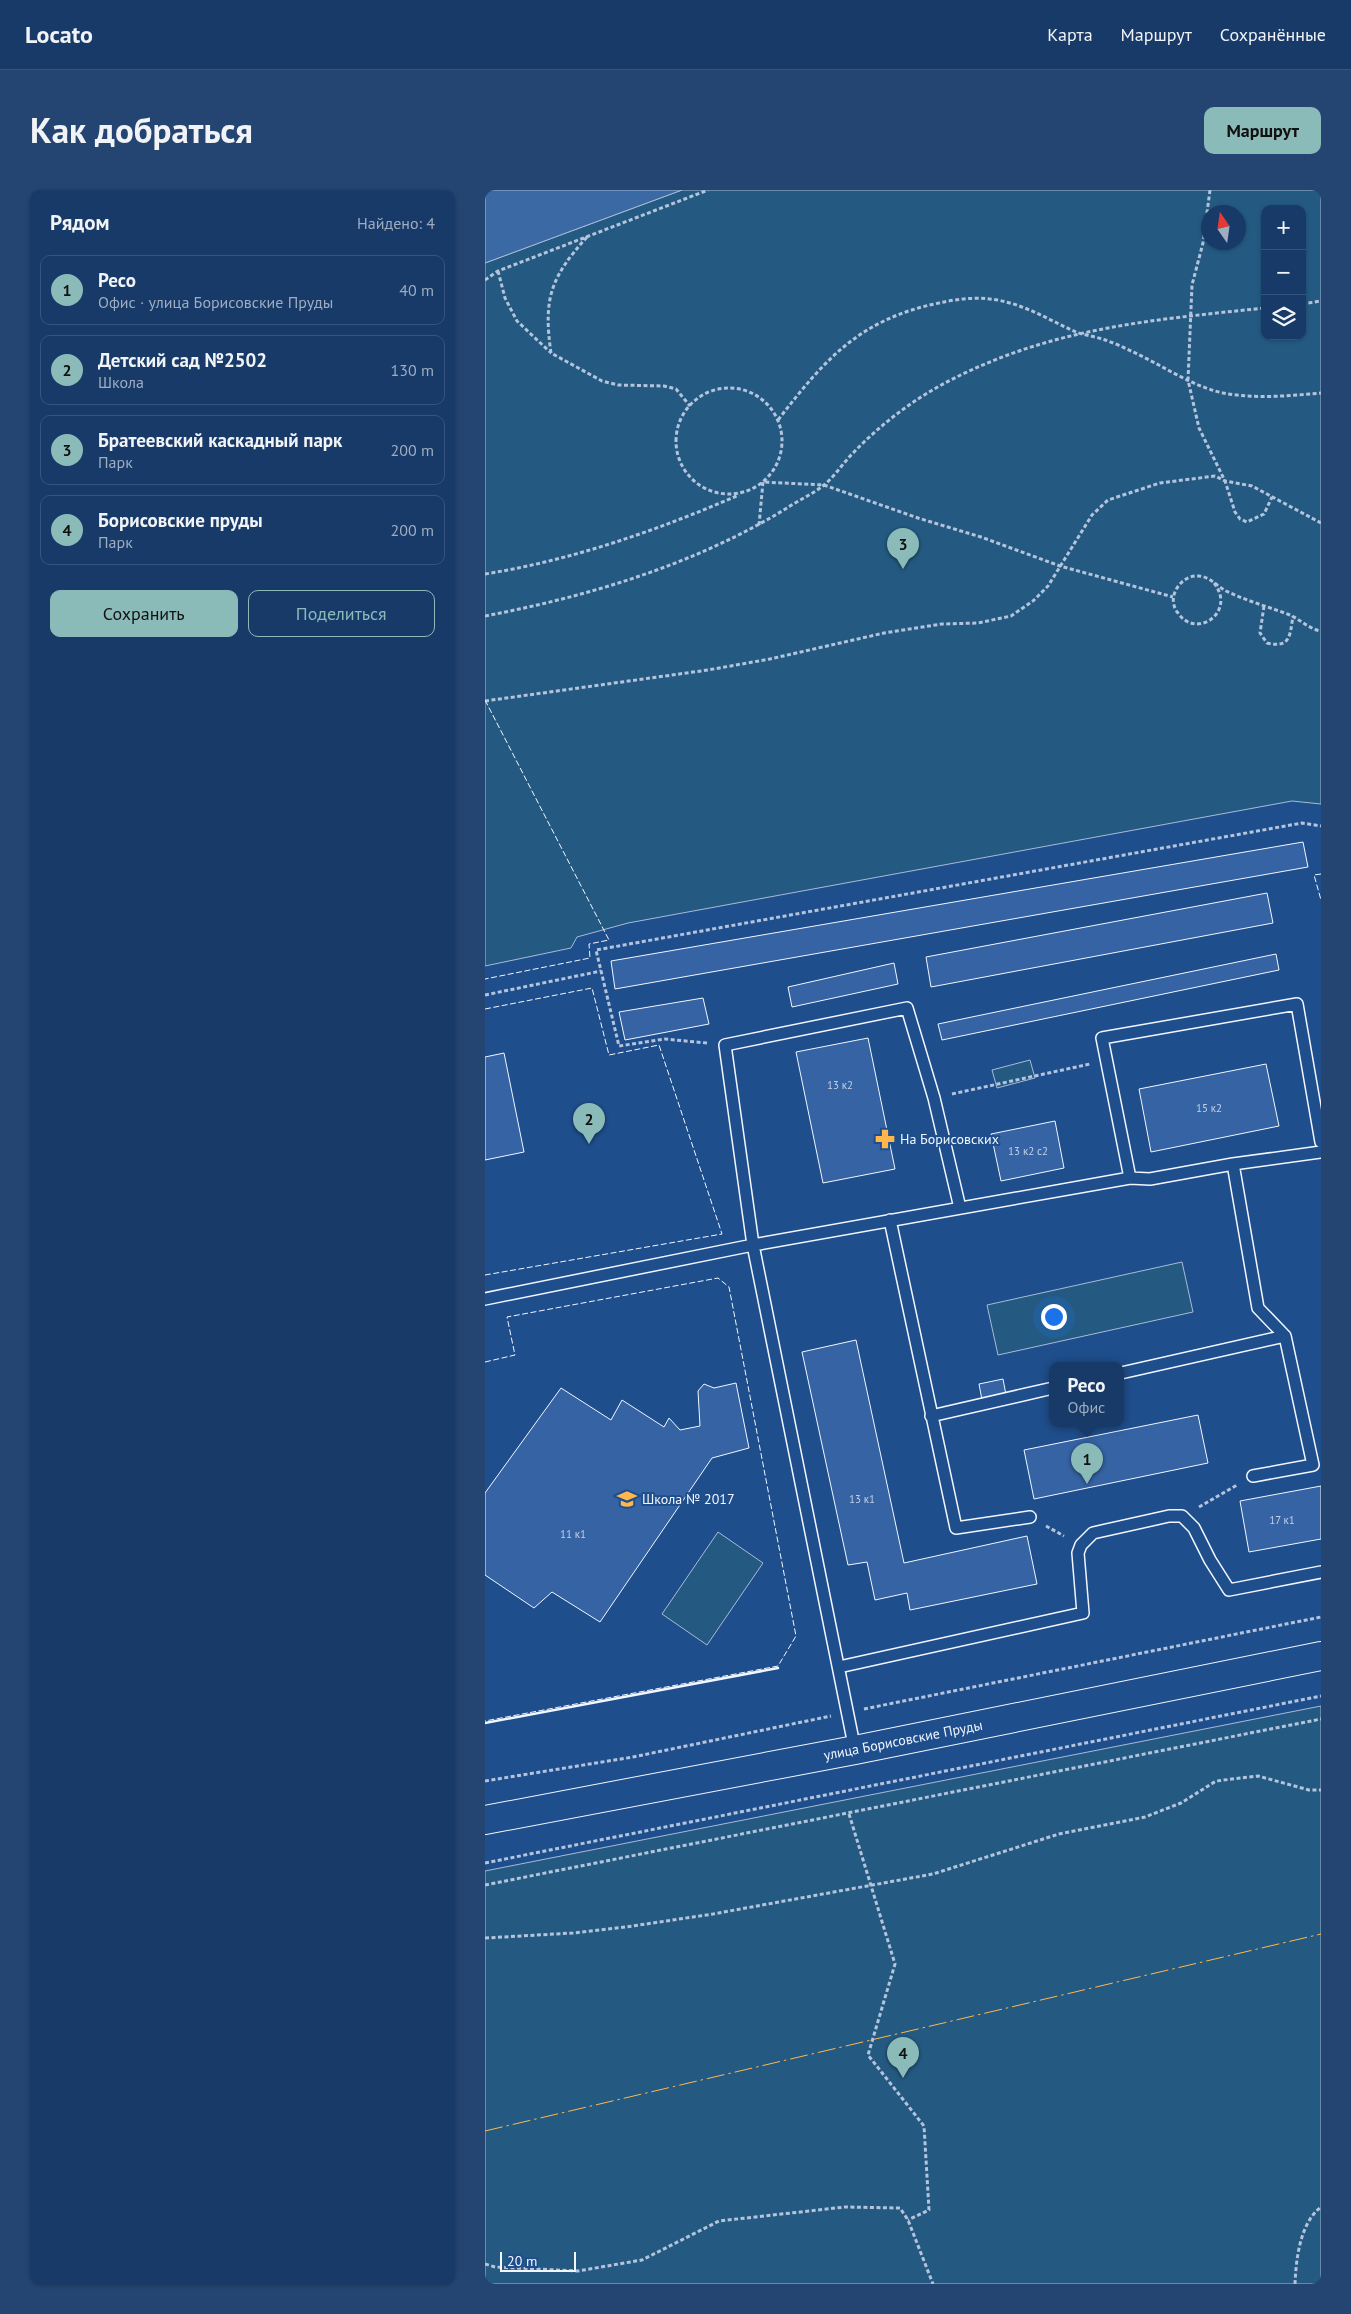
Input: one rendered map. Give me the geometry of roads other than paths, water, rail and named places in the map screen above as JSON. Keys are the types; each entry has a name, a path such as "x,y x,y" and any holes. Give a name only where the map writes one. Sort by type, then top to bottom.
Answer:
{"main road":[{"name":"улица Борисовские Пруды","path":"485,1820 855,1750 1321,1656"}],"lane":[{"path":"1130,1178 1101,1038 1297,1004 1321,1142"},
{"path":"855,1750 753,1245 725,1045 907,1008 934,1098 960,1208"},
{"path":"485,1299 753,1245 890,1220 1130,1178 1150,1178 1321,1152"},
{"path":"1233,1164 1258,1308 1285,1336 1313,1465 1253,1476"},
{"path":"890,1220 956,1528 1030,1517"},
{"path":"1124,1372 1285,1336"},
{"path":"931,1416 1049,1389"},
{"path":"839,1667 1083,1613 1078,1553 1081,1545 1093,1533 1169,1516 1181,1516 1194,1528 1210,1560 1229,1590 1321,1572"}],"place":[{"name":"Братеевский каскадный парк","path":"903,569"},
{"name":"На Борисовских","path":"885,1139"},
{"name":"Детский сад №2502","path":"589,1144"},
{"name":"Ресо","path":"1087,1484"},
{"name":"Школа № 2017","path":"627,1499"},
{"name":"Борисовские пруды","path":"903,2078"}]}
